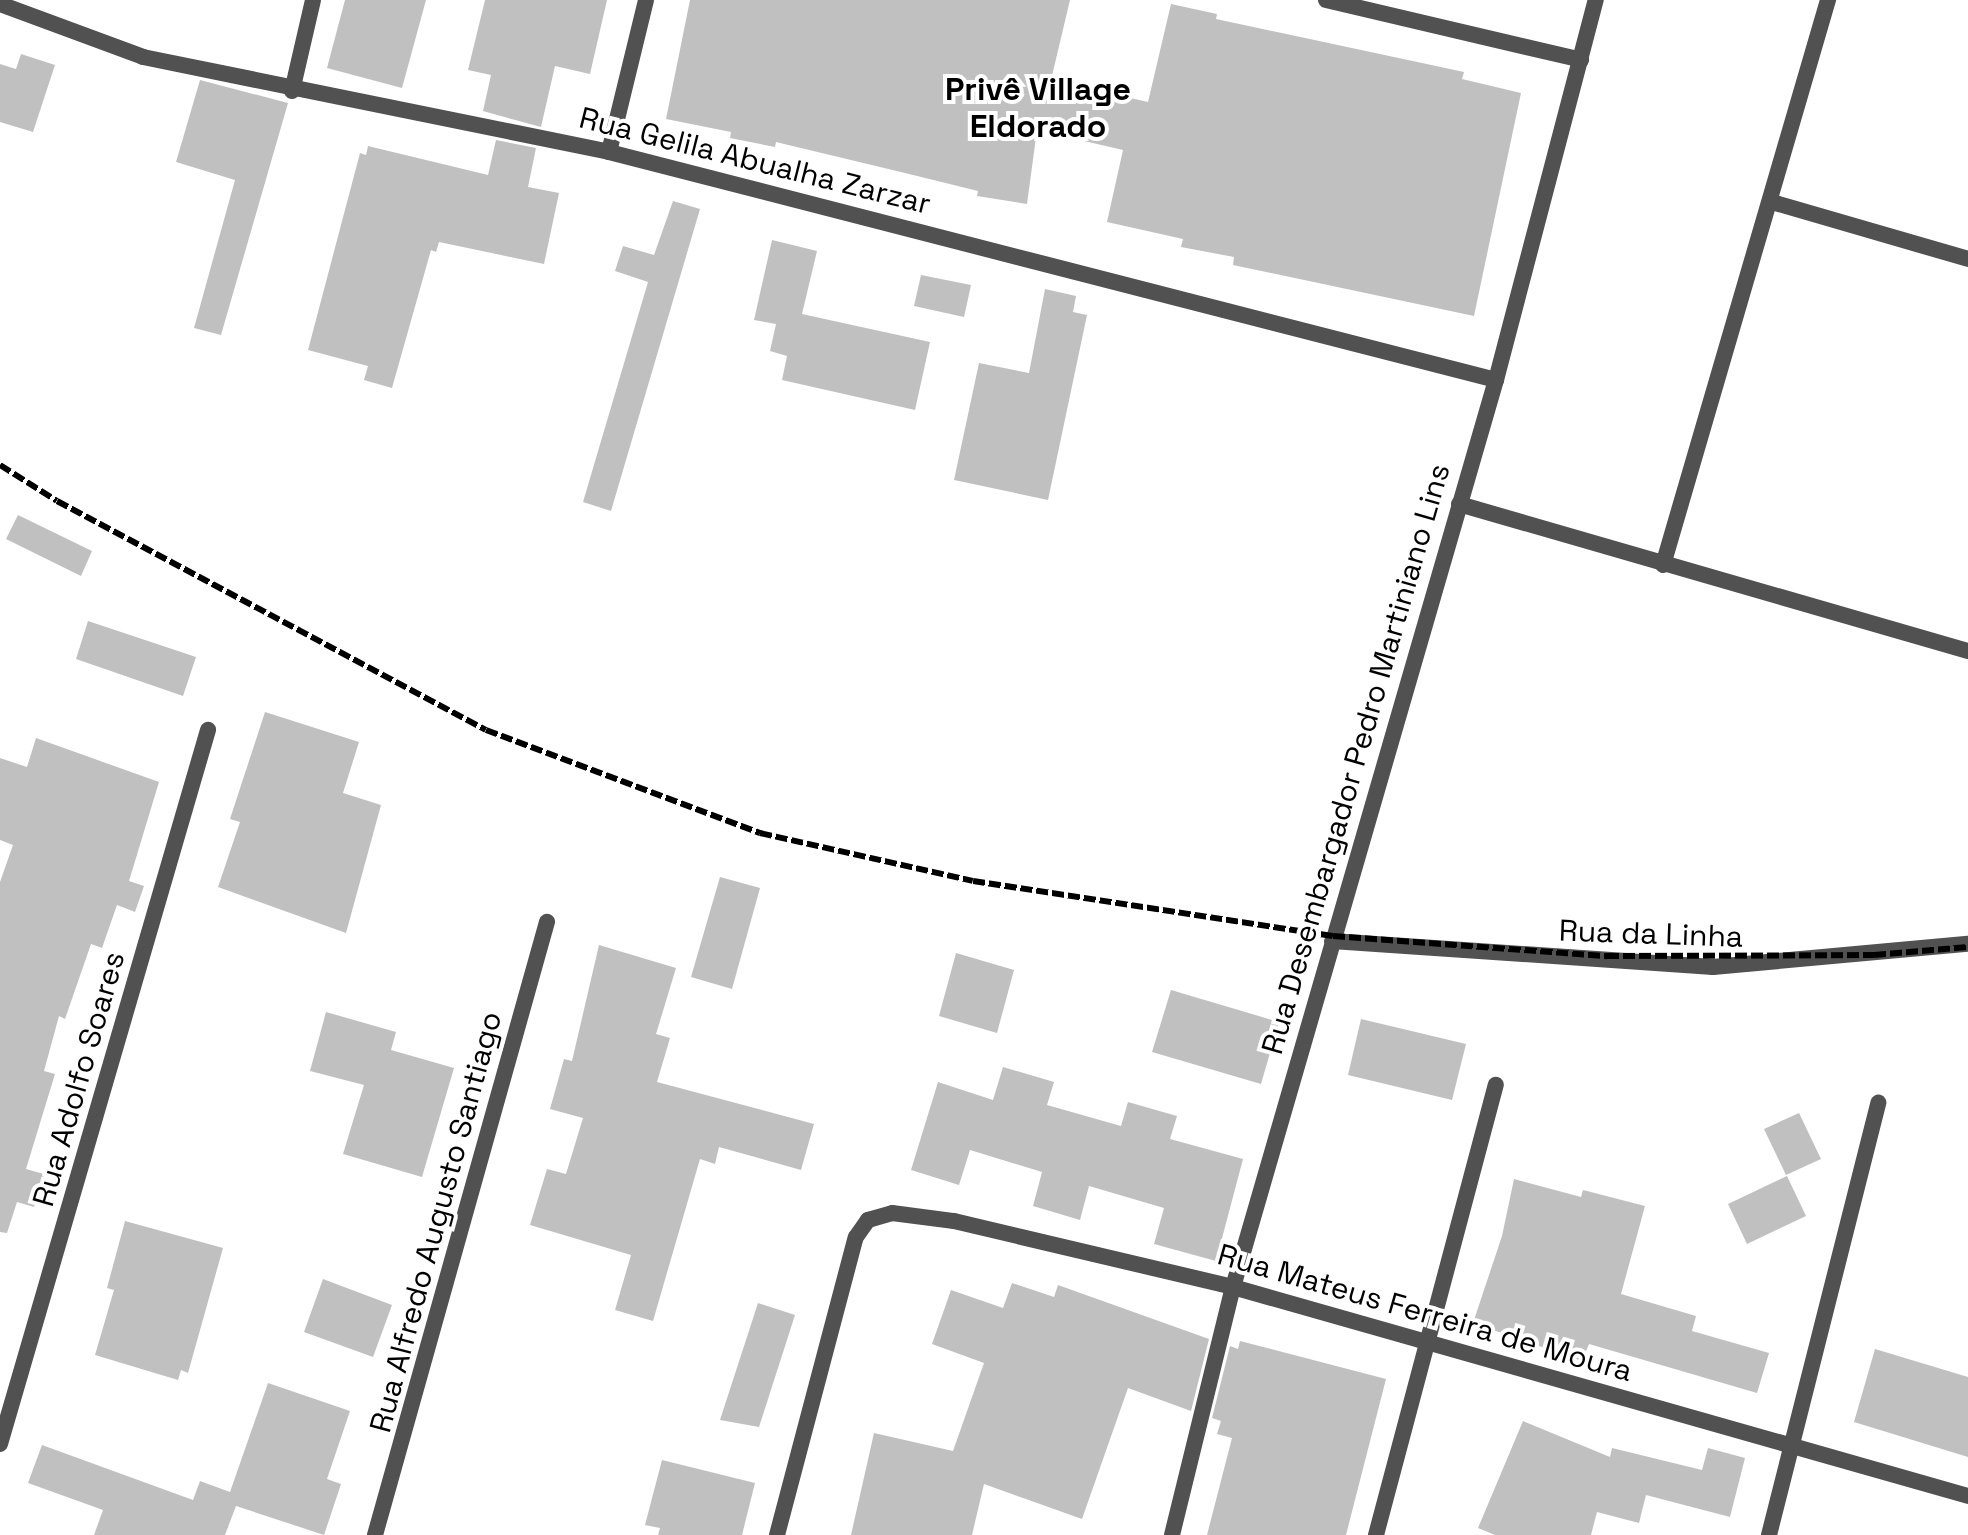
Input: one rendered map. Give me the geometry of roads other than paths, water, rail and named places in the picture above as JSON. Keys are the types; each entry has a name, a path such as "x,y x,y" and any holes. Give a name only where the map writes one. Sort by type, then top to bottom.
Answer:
{"street":[{"path":"292,91 313,0"},
{"path":"609,152 646,0"},
{"path":"1326,0 1581,60"},
{"name":"Rua Desembargador Pedro Martiniano Lins","path":"1172,1535 1233,1287 1496,380 1596,0"},
{"path":"1663,565 1772,202 1828,0"},
{"name":"Rua Gelila Abualha Zarzar","path":"0,4 143,57 292,91 609,152 1496,380"},
{"path":"1772,202 1968,259"},
{"path":"1459,504 1968,651"},
{"name":"Rua Adolfo Soares","path":"0,1444 208,730"},
{"name":"Rua Alfredo Augusto Santiago","path":"375,1535 547,922"},
{"name":"Rua da Linha","path":"1332,941 1713,967 1968,944"},
{"path":"1376,1535 1496,1085"},
{"path":"1769,1535 1878,1103"},
{"name":"Rua Mateus Ferreira de Moura","path":"777,1535 846,1269 864,1224 892,1213 914,1213 1233,1287 1430,1340 1968,1496"}],"railway":[{"path":"0,465 57,501 486,730 760,833 973,881 1333,936 1607,956 1874,955 1968,947"}],"district":[{"name":"Privê Village Eldorado","path":"1038,108"}]}
